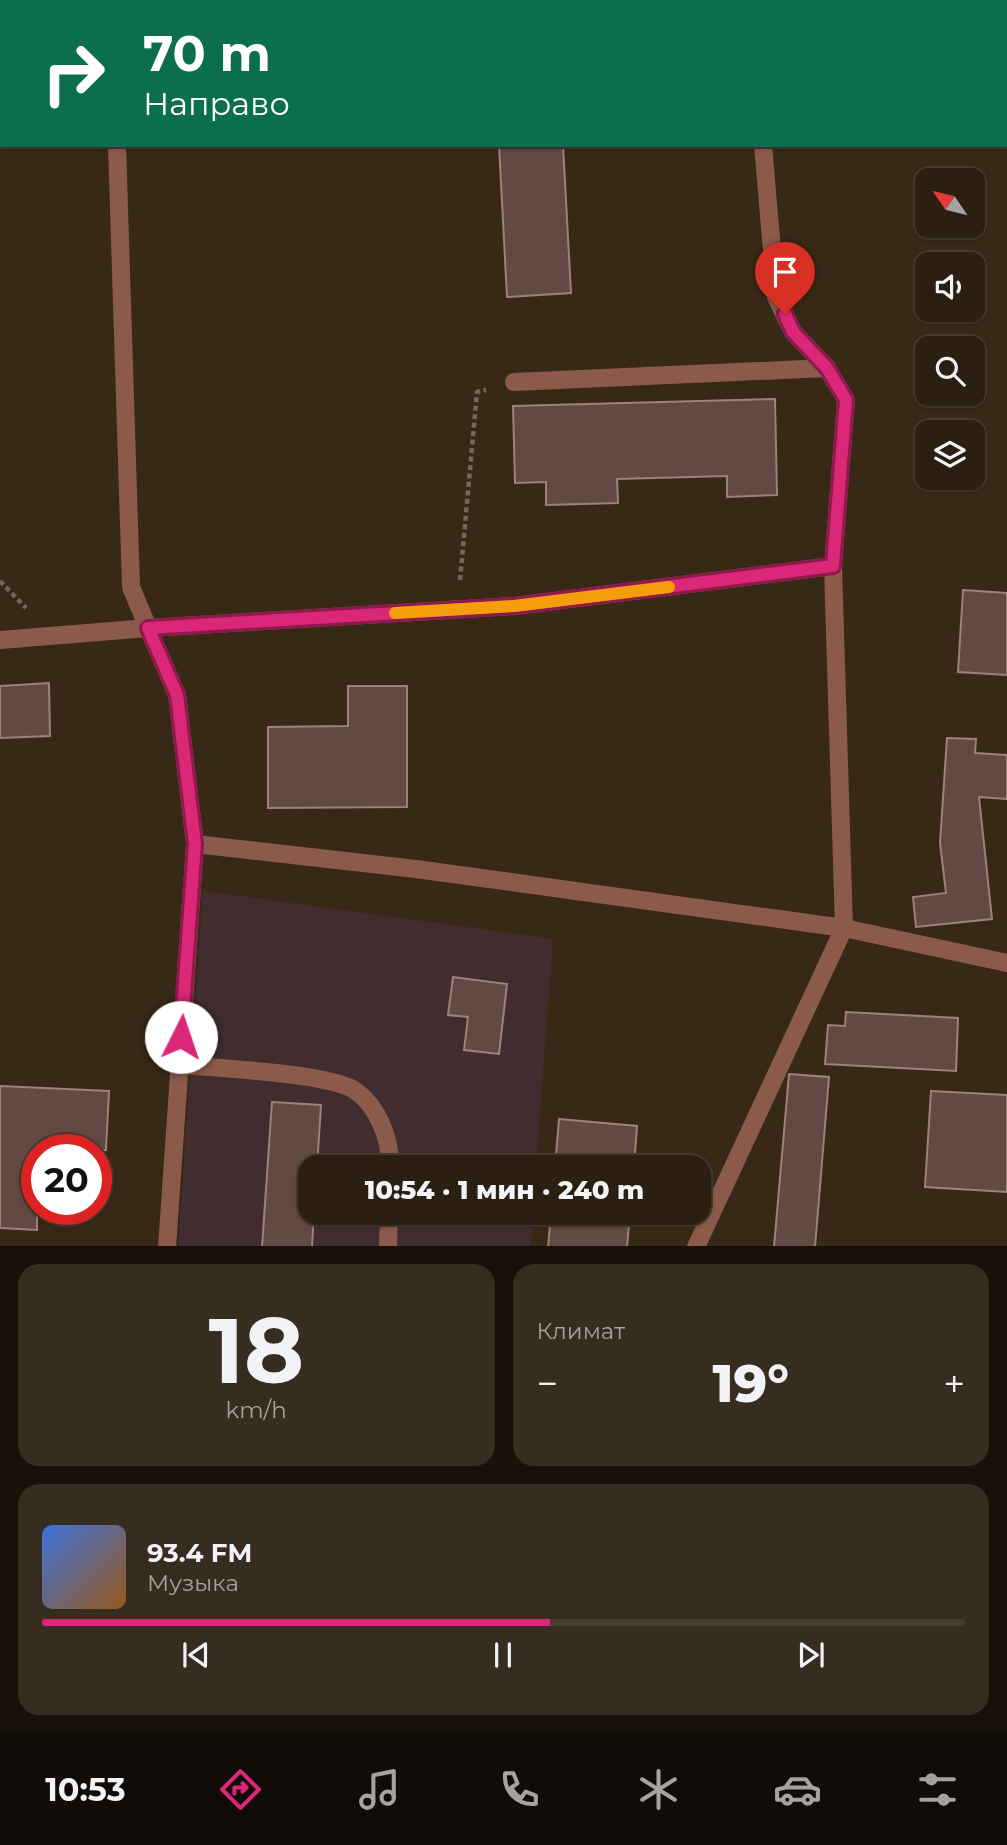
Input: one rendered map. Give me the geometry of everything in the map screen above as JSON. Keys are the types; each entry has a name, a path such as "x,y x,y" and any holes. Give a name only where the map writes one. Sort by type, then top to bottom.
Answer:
{"lane":[{"path":"117,147 131,587 177,695 195,844 167,1246"},
{"path":"696,1246 844,928 833,566 846,400 827,368 793,332 776,297 763,147"},
{"path":"514,382 827,368"},
{"path":"0,640 148,628 514,606 833,566"},
{"path":"195,844 416,869 844,928 1007,963"},
{"path":"180,1065 326,1080 355,1090 379,1116 387,1155"},
{"path":"388,1225 388,1246"}],"path":[{"path":"457,610 477,392 514,382"}],"shaded area":[{"path":"203,891 553,939 537,1155 298,1155 298,1225 532,1225 531,1246 178,1246"}],"building":[{"path":"499,147 563,147 571,293 507,297"},
{"path":"775,399 777,495 727,497 727,476 617,479 618,503 546,505 546,482 515,483 513,406"},
{"path":"963,590 1007,593 1007,675 958,672"},
{"path":"49,683 50,736 0,738 0,686"},
{"path":"348,686 407,686 407,807 268,808 268,727 348,726"},
{"path":"947,738 976,739 975,753 1007,755 1007,799 979,797 992,919 916,927 913,897 946,893 940,843"},
{"path":"453,977 507,984 499,1054 464,1050 468,1017 448,1015"},
{"path":"846,1012 958,1018 956,1071 825,1064 828,1025 845,1026"},
{"path":"789,1074 829,1077 815,1246 774,1246"},
{"path":"0,1086 109,1091 107,1134 21,1134 21,1225 37,1225 37,1230 0,1228"},
{"path":"931,1091 1007,1095 1007,1192 925,1187"},
{"path":"272,1102 321,1105 318,1155 298,1155 298,1225 313,1225 312,1246 262,1246"},
{"path":"559,1119 637,1126 635,1155 556,1155"},
{"path":"550,1225 629,1225 627,1246 548,1246"}],"slow traffic":[{"path":"395,613 514,606 669,587"}],"route":[{"path":"181,1037 195,844 177,695 148,628 514,606 833,566 846,400 827,368 793,332 785,314"}]}
